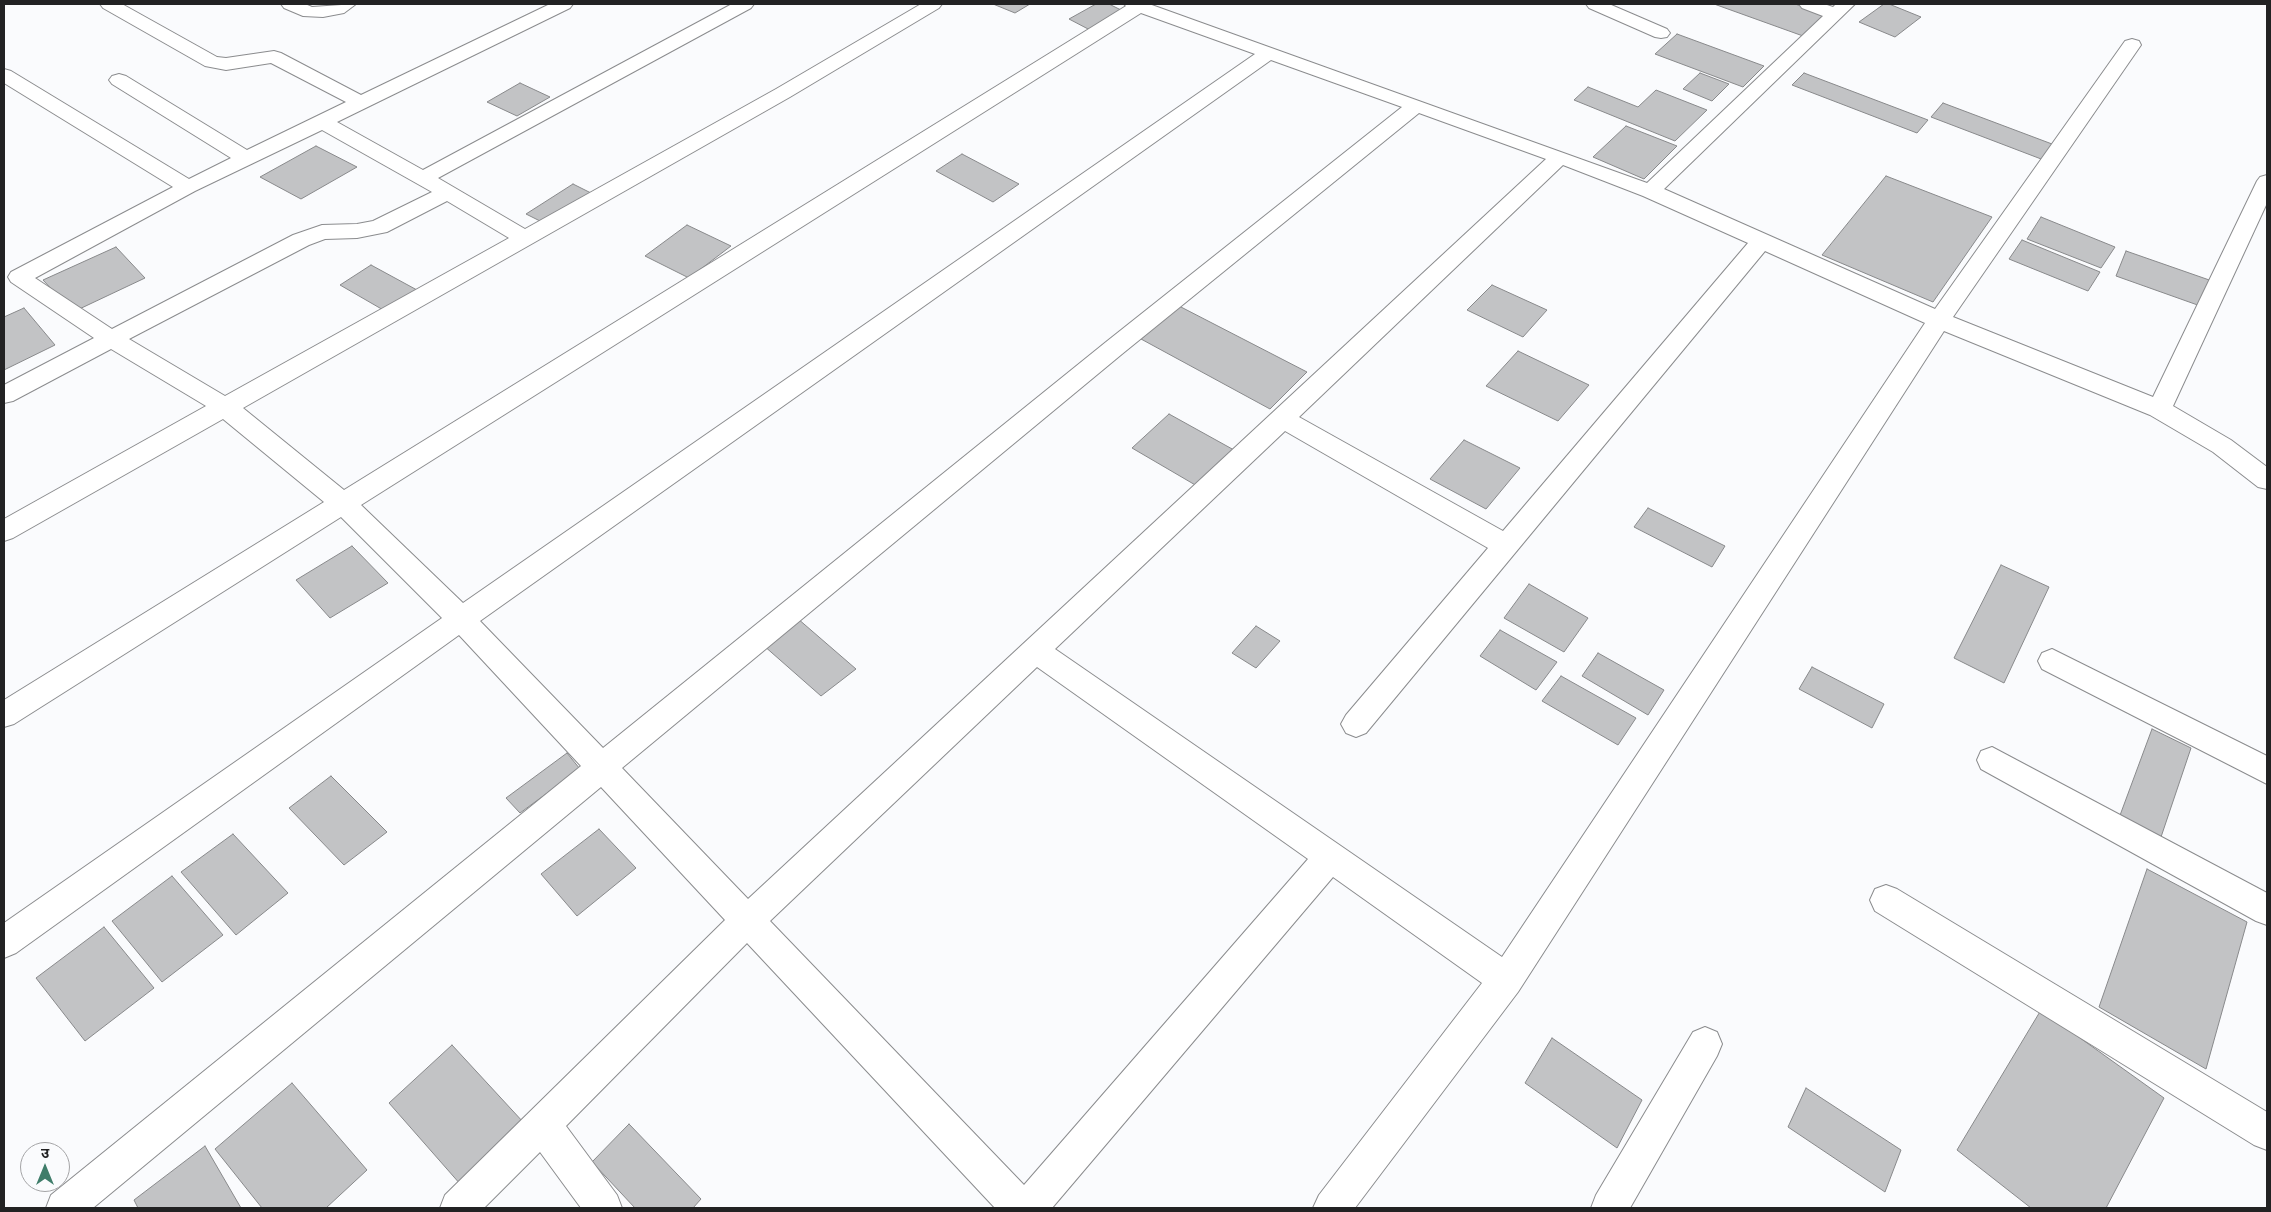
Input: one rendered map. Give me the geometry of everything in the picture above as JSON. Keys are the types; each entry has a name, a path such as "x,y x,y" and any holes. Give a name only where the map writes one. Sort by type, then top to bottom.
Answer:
{"street":[{"path":"109,4 212,62 226,64 274,57 360,102"},
{"path":"290,4 309,12 323,12 338,9 347,4"},
{"path":"423,178 745,4"},
{"path":"4,531 224,406 526,239 783,93 933,4"},
{"path":"1595,4 1661,33"},
{"path":"1808,4 1841,9"},
{"path":"9,275 556,5"},
{"path":"4,715 344,504 1136,5 1417,105 1650,191 1939,320 2159,408 2222,446 2267,480"},
{"path":"1650,191 1841,9"},
{"path":"1332,1208 1506,980 1939,320 2132,45"},
{"path":"4,942 460,619 1270,52"},
{"path":"4,75 188,188"},
{"path":"120,80 247,159"},
{"path":"64,1208 1137,330 1417,105"},
{"path":"321,122 448,192 526,239"},
{"path":"458,1208 747,921 1560,157"},
{"path":"2159,408 2267,181"},
{"path":"4,395 301,240 322,232 357,231 379,227 448,192"},
{"path":"1356,724 1761,241"},
{"path":"9,275 224,406 344,504 460,619 1020,1208"},
{"path":"1282,418 1506,545"},
{"path":"1035,650 1506,980"},
{"path":"2052,661 2267,771"},
{"path":"1992,760 2267,910"},
{"path":"1028,1208 1330,857"},
{"path":"1886,900 2267,1132"},
{"path":"1609,1208 1705,1044"},
{"path":"542,1124 604,1208"}],"building":[{"path":"993,4 1030,4 1015,13"},
{"path":"1096,4 1109,4 1123,11 1090,30 1069,19"},
{"path":"1714,4 1795,4 1824,14 1803,36"},
{"path":"1884,4 1889,4 1921,17 1895,37 1859,22"},
{"path":"1677,34 1764,66 1743,87 1655,54"},
{"path":"1700,73 1729,84 1712,101 1683,89"},
{"path":"1804,73 1928,120 1917,133 1792,85"},
{"path":"520,83 550,97 517,116 487,102"},
{"path":"1588,87 1638,107 1656,90 1707,110 1675,141 1574,100"},
{"path":"1943,103 2060,147 2049,162 1931,117"},
{"path":"1626,126 1677,146 1644,179 1593,157"},
{"path":"316,146 357,167 301,199 260,177"},
{"path":"962,154 1019,184 993,202 936,171"},
{"path":"1886,176 1992,217 1933,302 1822,255"},
{"path":"573,184 591,193 544,223 526,214"},
{"path":"2041,217 2115,247 2101,268 2027,239"},
{"path":"687,225 731,246 689,278 645,256"},
{"path":"2022,240 2100,272 2088,291 2009,259"},
{"path":"116,247 145,278 73,312 43,280"},
{"path":"2126,251 2215,282 2206,308 2116,276"},
{"path":"371,265 417,290 385,311 340,285"},
{"path":"1492,285 1547,310 1523,337 1467,310"},
{"path":"1179,306 1307,372 1270,409 1141,339"},
{"path":"24,308 55,345 4,370 4,317"},
{"path":"1518,351 1589,385 1558,421 1486,386"},
{"path":"1169,414 1234,450 1197,486 1132,448"},
{"path":"1464,440 1520,468 1486,509 1430,479"},
{"path":"1648,508 1725,546 1712,567 1634,527"},
{"path":"352,546 388,583 330,618 296,580"},
{"path":"2001,565 2049,587 2004,683 1954,658"},
{"path":"1529,584 1588,618 1564,652 1504,618"},
{"path":"797,618 856,669 821,696 763,645"},
{"path":"1256,626 1280,641 1256,668 1232,653"},
{"path":"1500,630 1557,662 1536,690 1480,656"},
{"path":"1598,653 1664,690 1648,715 1582,676"},
{"path":"1812,667 1884,704 1872,728 1799,689"},
{"path":"1561,676 1636,718 1618,745 1542,701"},
{"path":"2152,729 2191,748 2160,840 2119,818"},
{"path":"567,753 580,769 520,813 506,798"},
{"path":"331,776 387,832 344,865 289,808"},
{"path":"599,829 636,868 577,916 541,874"},
{"path":"233,834 288,893 236,935 181,872"},
{"path":"2147,869 2247,922 2206,1069 2099,1007"},
{"path":"172,876 223,935 162,982 112,921"},
{"path":"104,927 154,988 85,1041 36,978"},
{"path":"2041,1010 2164,1098 2106,1208 2031,1208 1957,1150"},
{"path":"1552,1038 1642,1100 1617,1148 1525,1083"},
{"path":"452,1045 524,1123 461,1185 389,1103"},
{"path":"292,1083 367,1170 326,1208 262,1208 215,1149"},
{"path":"1806,1088 1901,1150 1885,1192 1788,1127"},
{"path":"629,1124 701,1199 693,1208 635,1208 592,1162"},
{"path":"205,1146 241,1208 138,1208 134,1200"}]}
